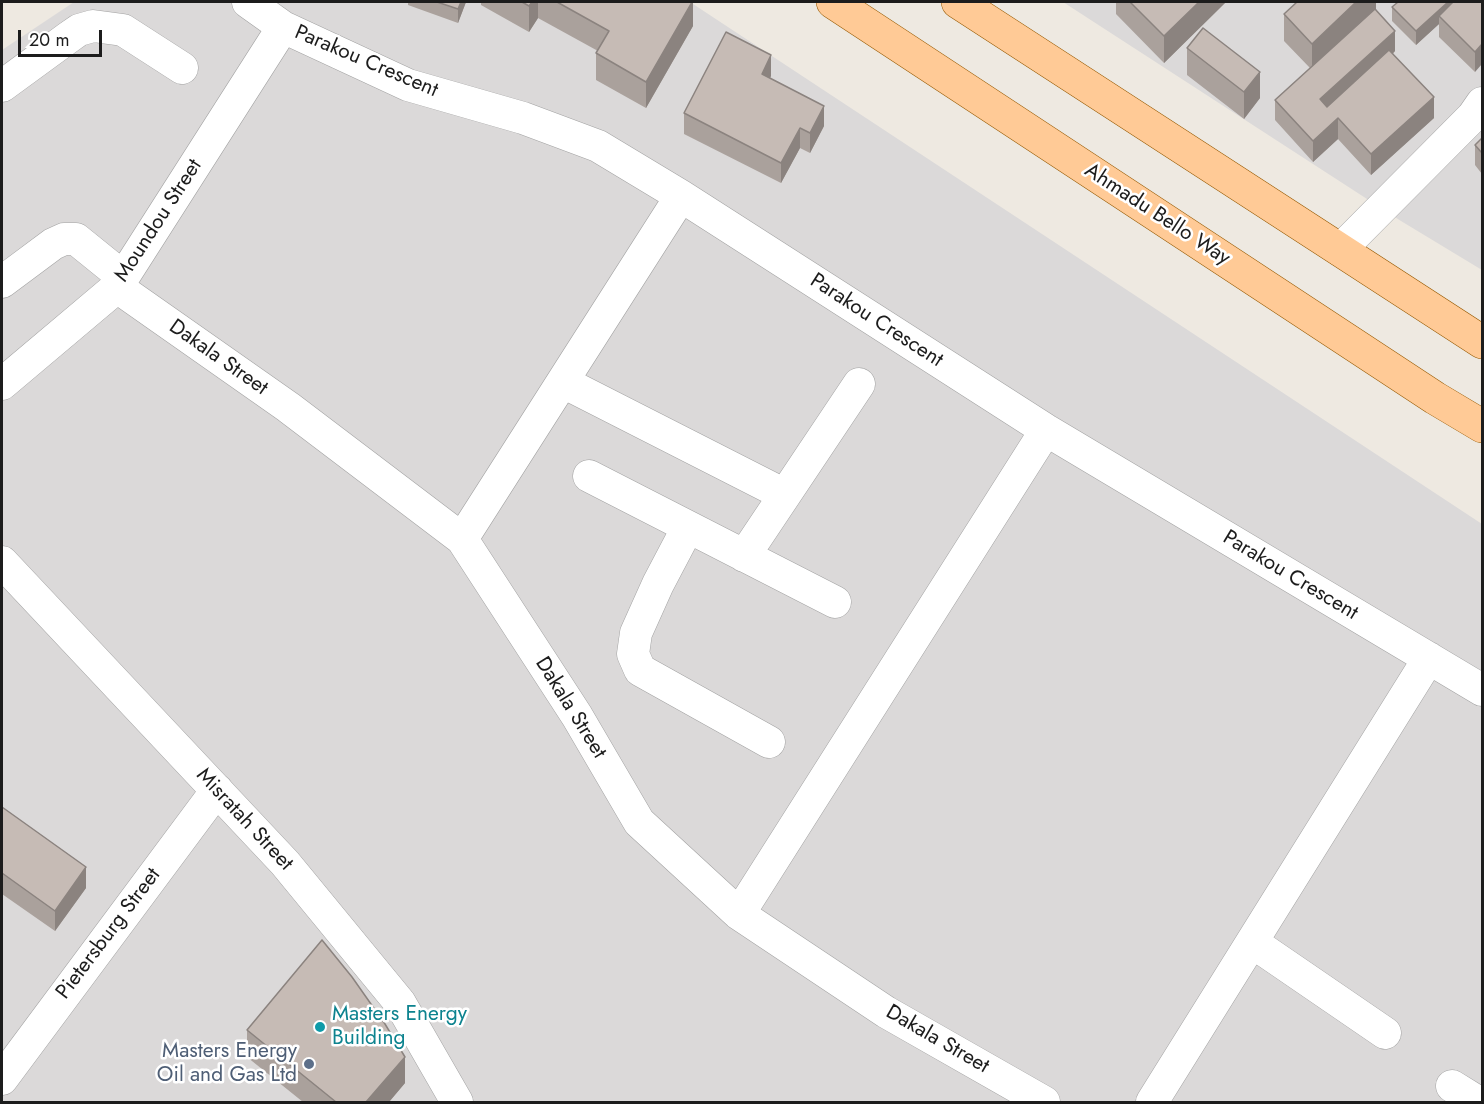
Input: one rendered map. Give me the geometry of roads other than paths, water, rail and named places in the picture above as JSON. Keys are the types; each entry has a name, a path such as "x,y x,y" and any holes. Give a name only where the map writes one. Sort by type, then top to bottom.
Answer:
{"main road":[{"name":"Ahmadu Bello Way","path":"833,2 1482,426"},
{"path":"958,2 1482,342"}],"street":[{"name":"Parakou Crescent","path":"248,2 283,27 408,85 523,118 598,146 681,196 1046,430 1482,690"},
{"path":"2,86 79,30 93,26 123,30 182,68"},
{"name":"Moundou Street","path":"2,384 120,282 283,27"},
{"path":"1340,250 1473,116 1482,103"},
{"path":"462,539 681,196"},
{"name":"Dakala Street","path":"2,282 53,244 64,239 76,239 120,282 462,539 577,716 639,822 740,914 886,1012 1044,1102"},
{"path":"563,382 783,494"},
{"path":"744,556 783,494 859,384"},
{"path":"740,914 1046,430"},
{"path":"589,476 835,602"},
{"path":"688,527 657,584 636,633 633,654 640,670 768,742"},
{"name":"Misratah Street","path":"2,562 285,863 400,1003 456,1102"},
{"path":"1152,1102 1429,658"},
{"name":"Pietersburg Street","path":"2,1078 217,790"},
{"path":"1252,942 1385,1033"}],"place":[{"name":"Masters Energy Building","path":"320,1027"},
{"name":"Masters Energy Oil and Gas Ltd","path":"309,1064"}]}
